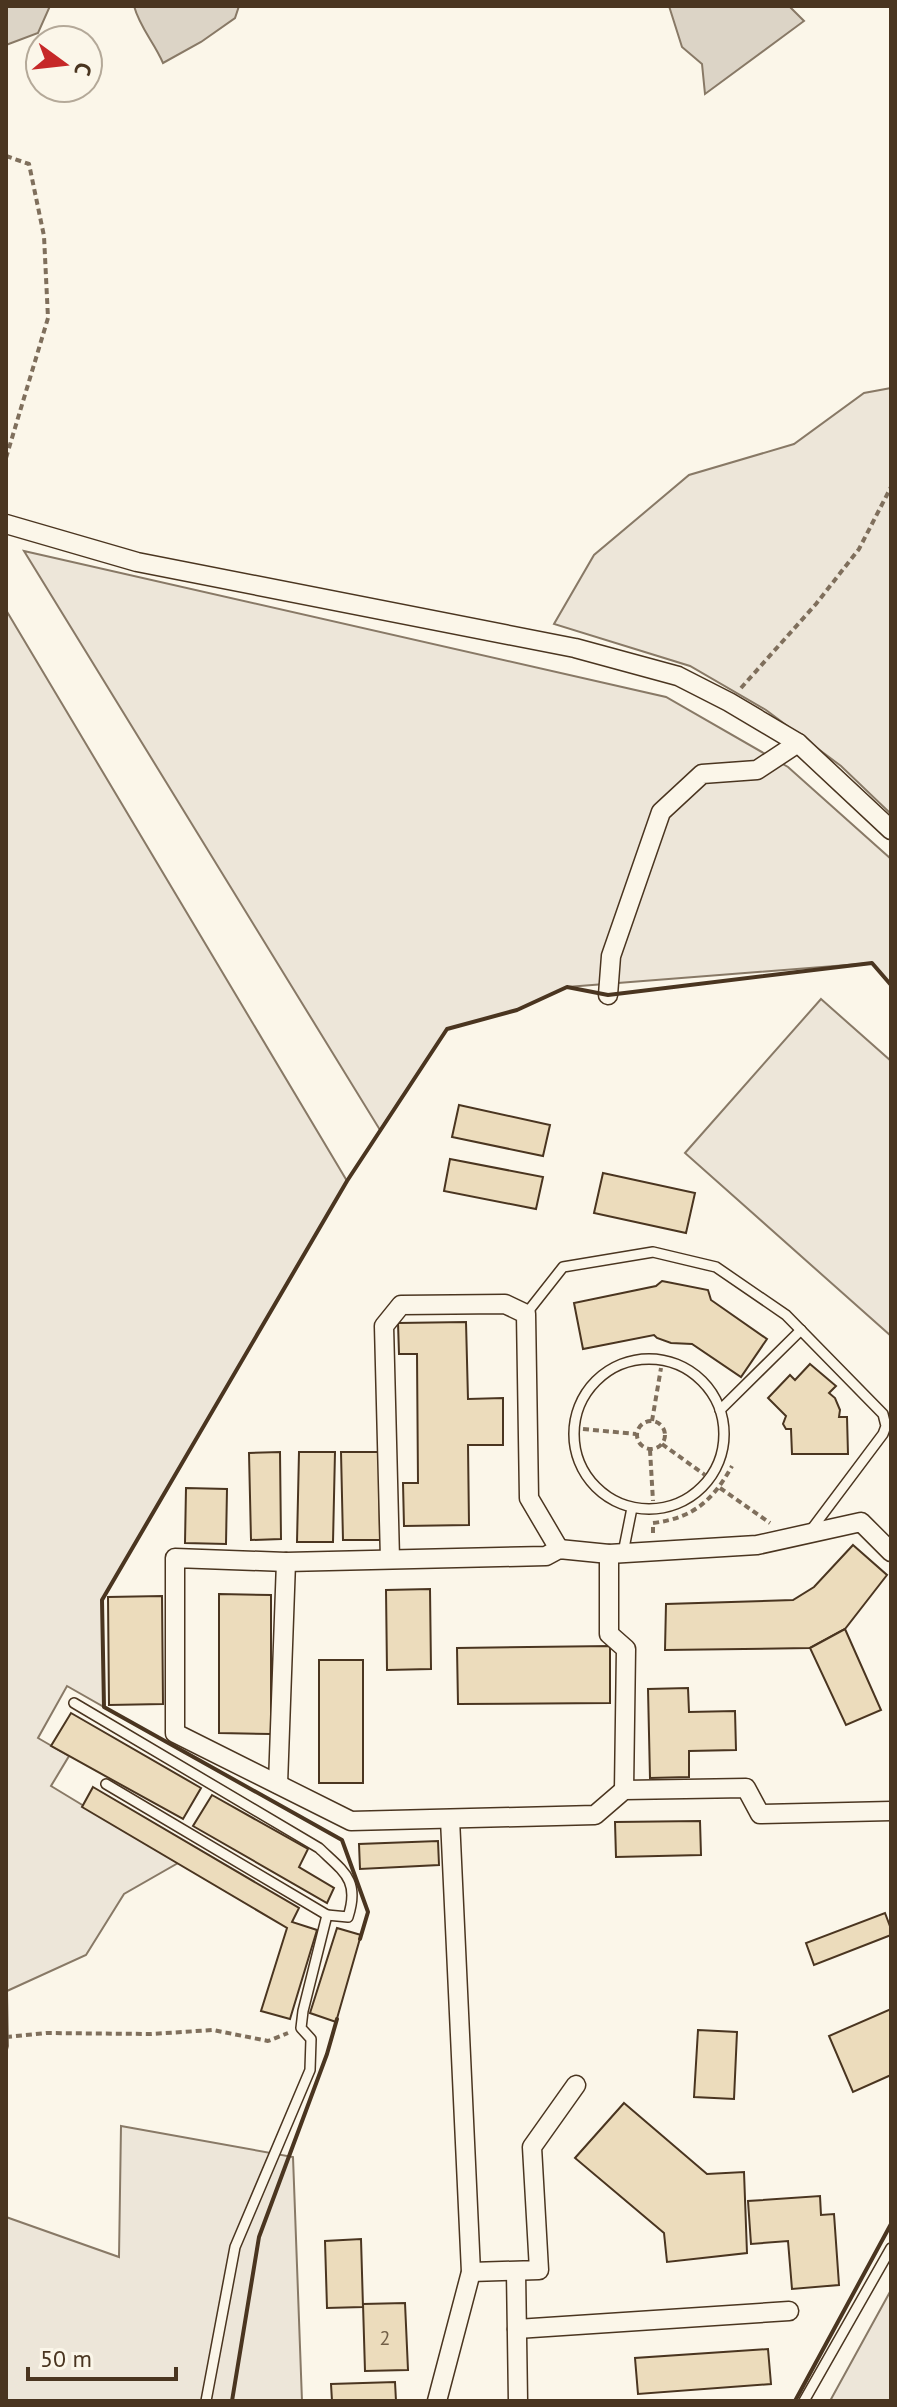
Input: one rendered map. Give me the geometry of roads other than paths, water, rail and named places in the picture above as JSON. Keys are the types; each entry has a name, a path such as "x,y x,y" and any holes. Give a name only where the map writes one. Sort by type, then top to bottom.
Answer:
{"street":[{"path":"6,524 137,562 575,648 678,676 798,743 891,830"},
{"path":"608,995 611,956 661,812 702,774 757,770 798,743"},
{"path":"390,1559 384,1326 401,1305 505,1304 526,1314 529,1498 559,1549"},
{"path":"891,1552 861,1522 757,1545 616,1554 559,1549 546,1556 286,1562 175,1558 175,1733 351,1821 595,1815 624,1790 746,1788 760,1814 891,1811"},
{"path":"616,1554 609,1634 626,1649 624,1790"},
{"path":"278,1784 286,1562"},
{"path":"437,2401 471,2272 450,1819"},
{"path":"471,2272 539,2270 532,2147 576,2085"},
{"path":"516,2272 518,2401"},
{"path":"517,2329 789,2311"}],"lane":[{"path":"526,1314 563,1267 653,1252 716,1267 786,1315 883,1414 886,1426 809,1533"},
{"path":"720,1410 801,1330"},
{"path":"651,1358 675,1363 697,1375 713,1394 720,1410 724,1438 720,1460 710,1478 694,1495 674,1505 653,1509 632,1508 610,1498 591,1482 579,1461 574,1428 587,1390 605,1373 627,1362 651,1358"},
{"path":"616,1554 632,1508"},
{"path":"74,1703 319,1848 347,1874 354,1899 348,1917 327,1915 106,1784"},
{"path":"206,2401 235,2247 310,2070 311,2039 301,2028 327,1915"},
{"path":"804,2401 891,2248"}]}
